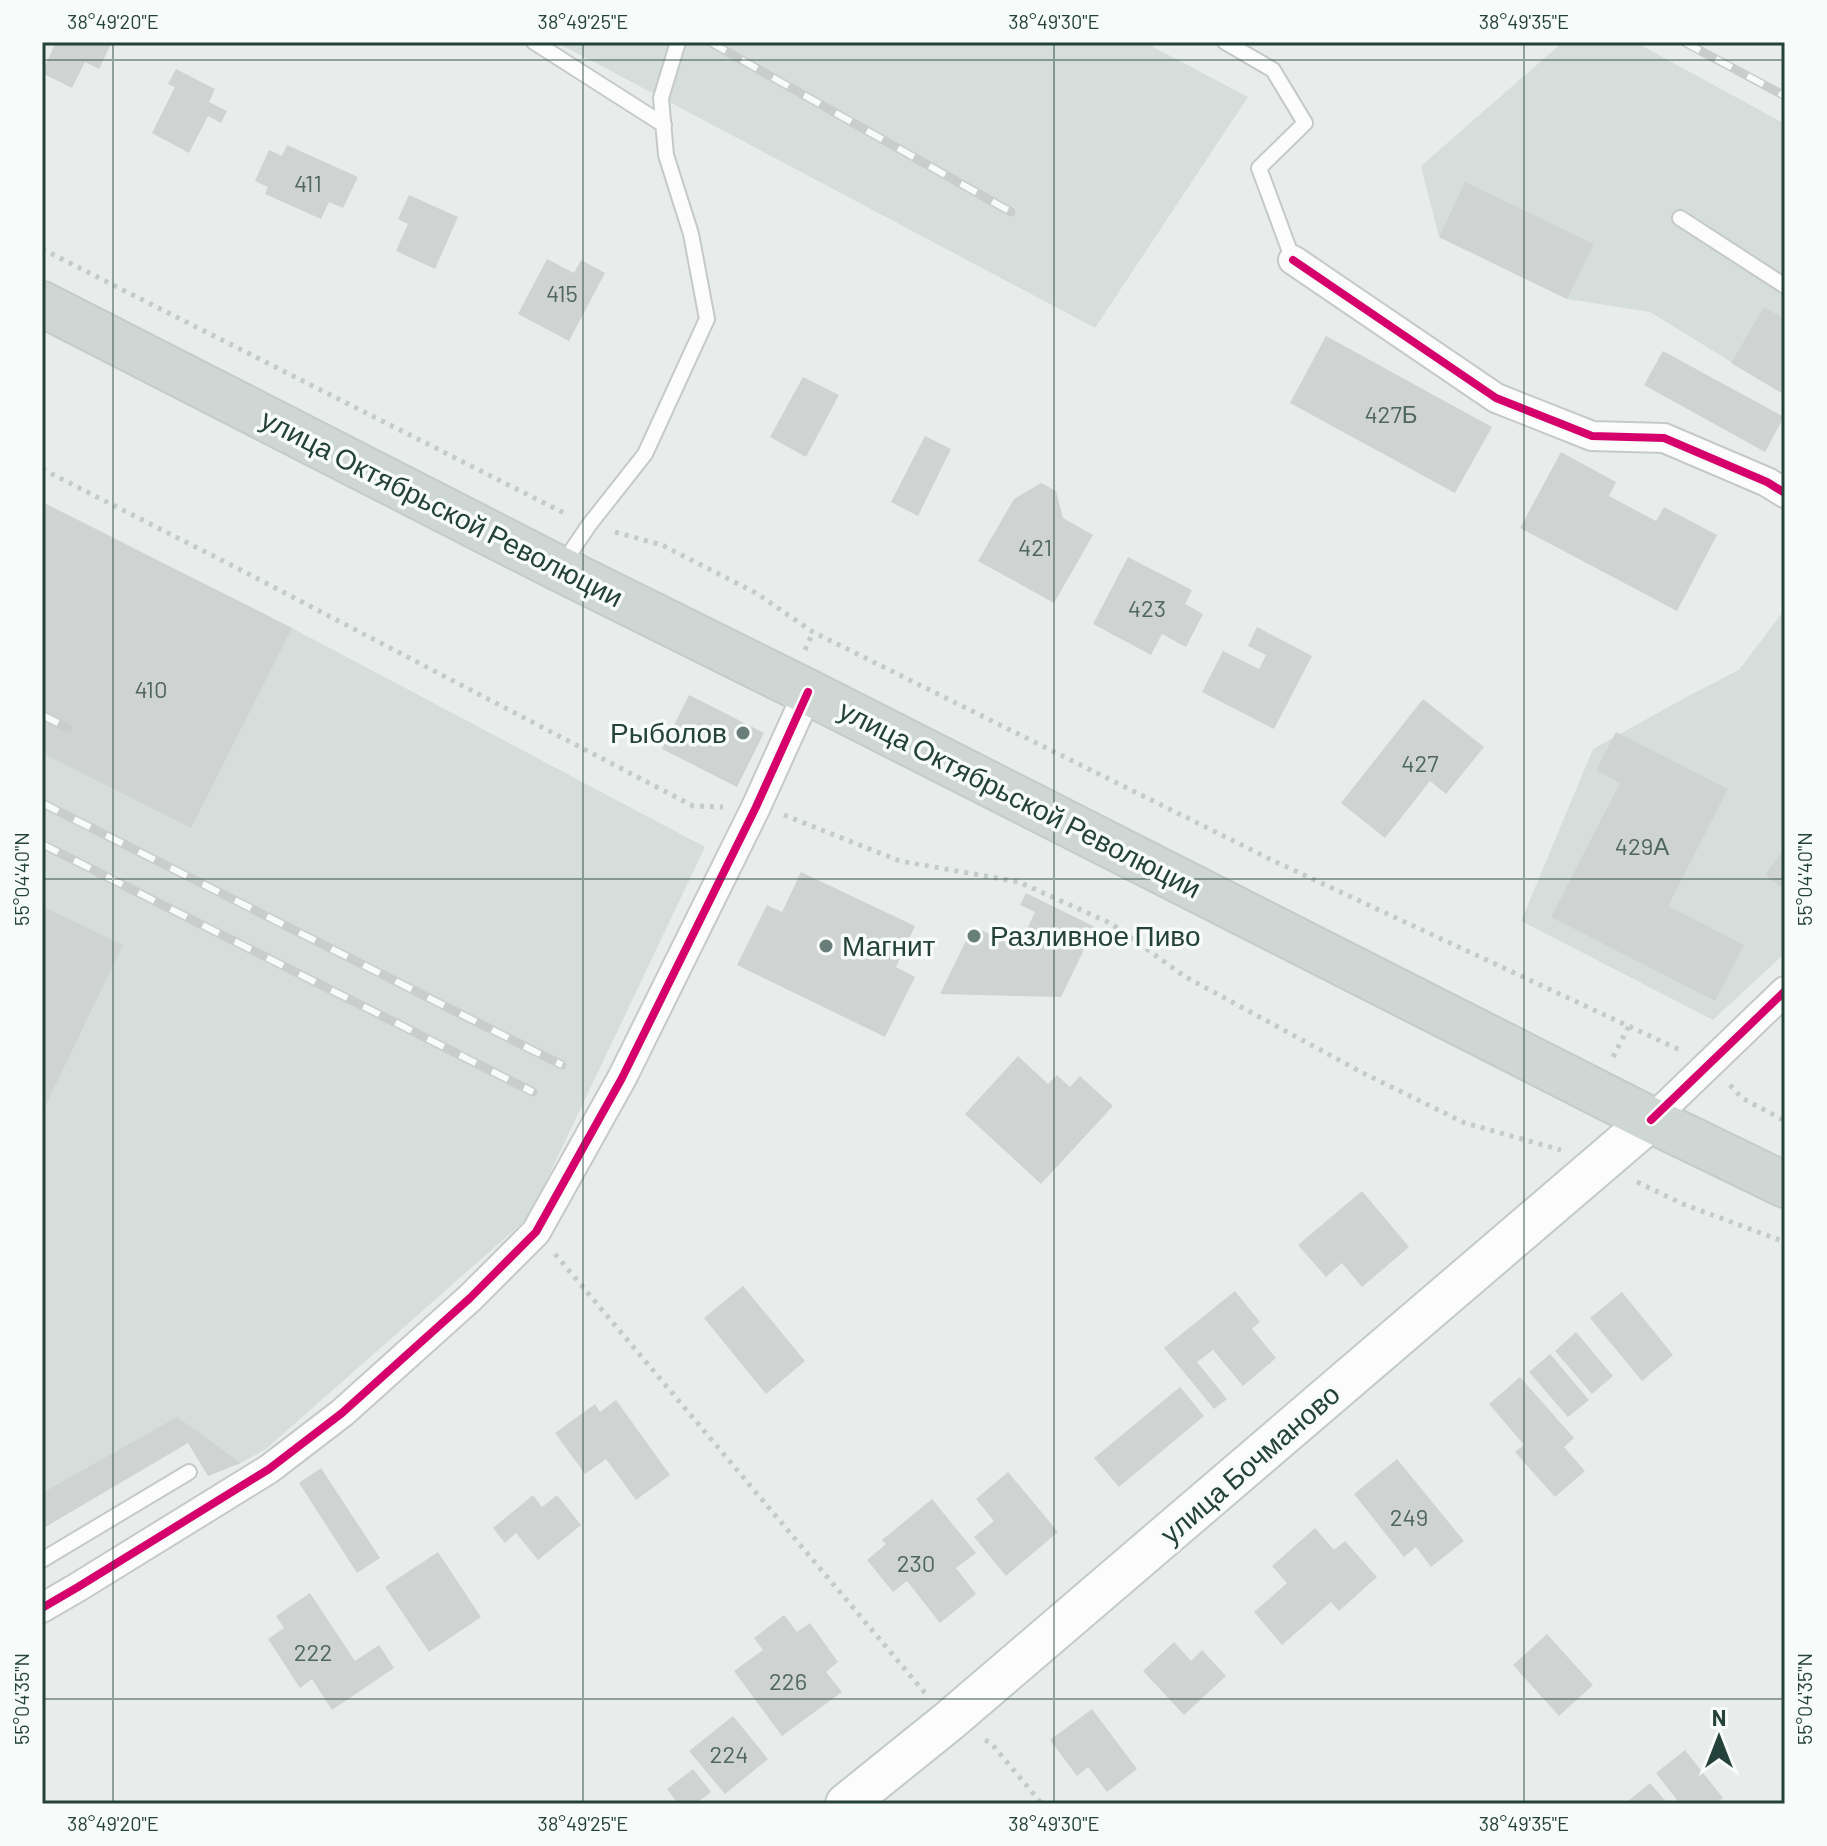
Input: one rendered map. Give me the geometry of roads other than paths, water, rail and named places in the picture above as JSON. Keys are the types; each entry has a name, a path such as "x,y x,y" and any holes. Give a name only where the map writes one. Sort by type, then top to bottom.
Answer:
{"main road":[{"name":"улица Октябрьской Революции","path":"42,304 560,569 1785,1185"},
{"name":"улица Бочманово","path":"846,1804 949,1721 1651,1120"}],"street":[{"path":"1293,260 1496,398 1592,436 1664,438 1767,482 1785,493"},
{"path":"42,1608 281,1460 342,1413 470,1298 536,1232 622,1078 756,807 808,692"},
{"path":"1651,1120 1785,991"}],"lane":[{"path":"534,42 664,125"},
{"path":"560,569 589,525 645,454 707,319 691,234 666,155 661,98 678,42"},
{"path":"1225,42 1273,70 1305,123 1259,168 1293,260"},
{"path":"1680,218 1785,286"},
{"path":"42,1560 189,1472"}],"railway":[{"path":"710,42 1011,212"},
{"path":"1684,42 1785,96"},
{"path":"42,715 68,728"},
{"path":"42,803 562,1065"},
{"path":"42,844 533,1092"}],"place":[{"name":"Рыболов","path":"743,733"},
{"name":"Разливное Пиво","path":"974,936"},
{"name":"Магнит","path":"826,946"}]}
